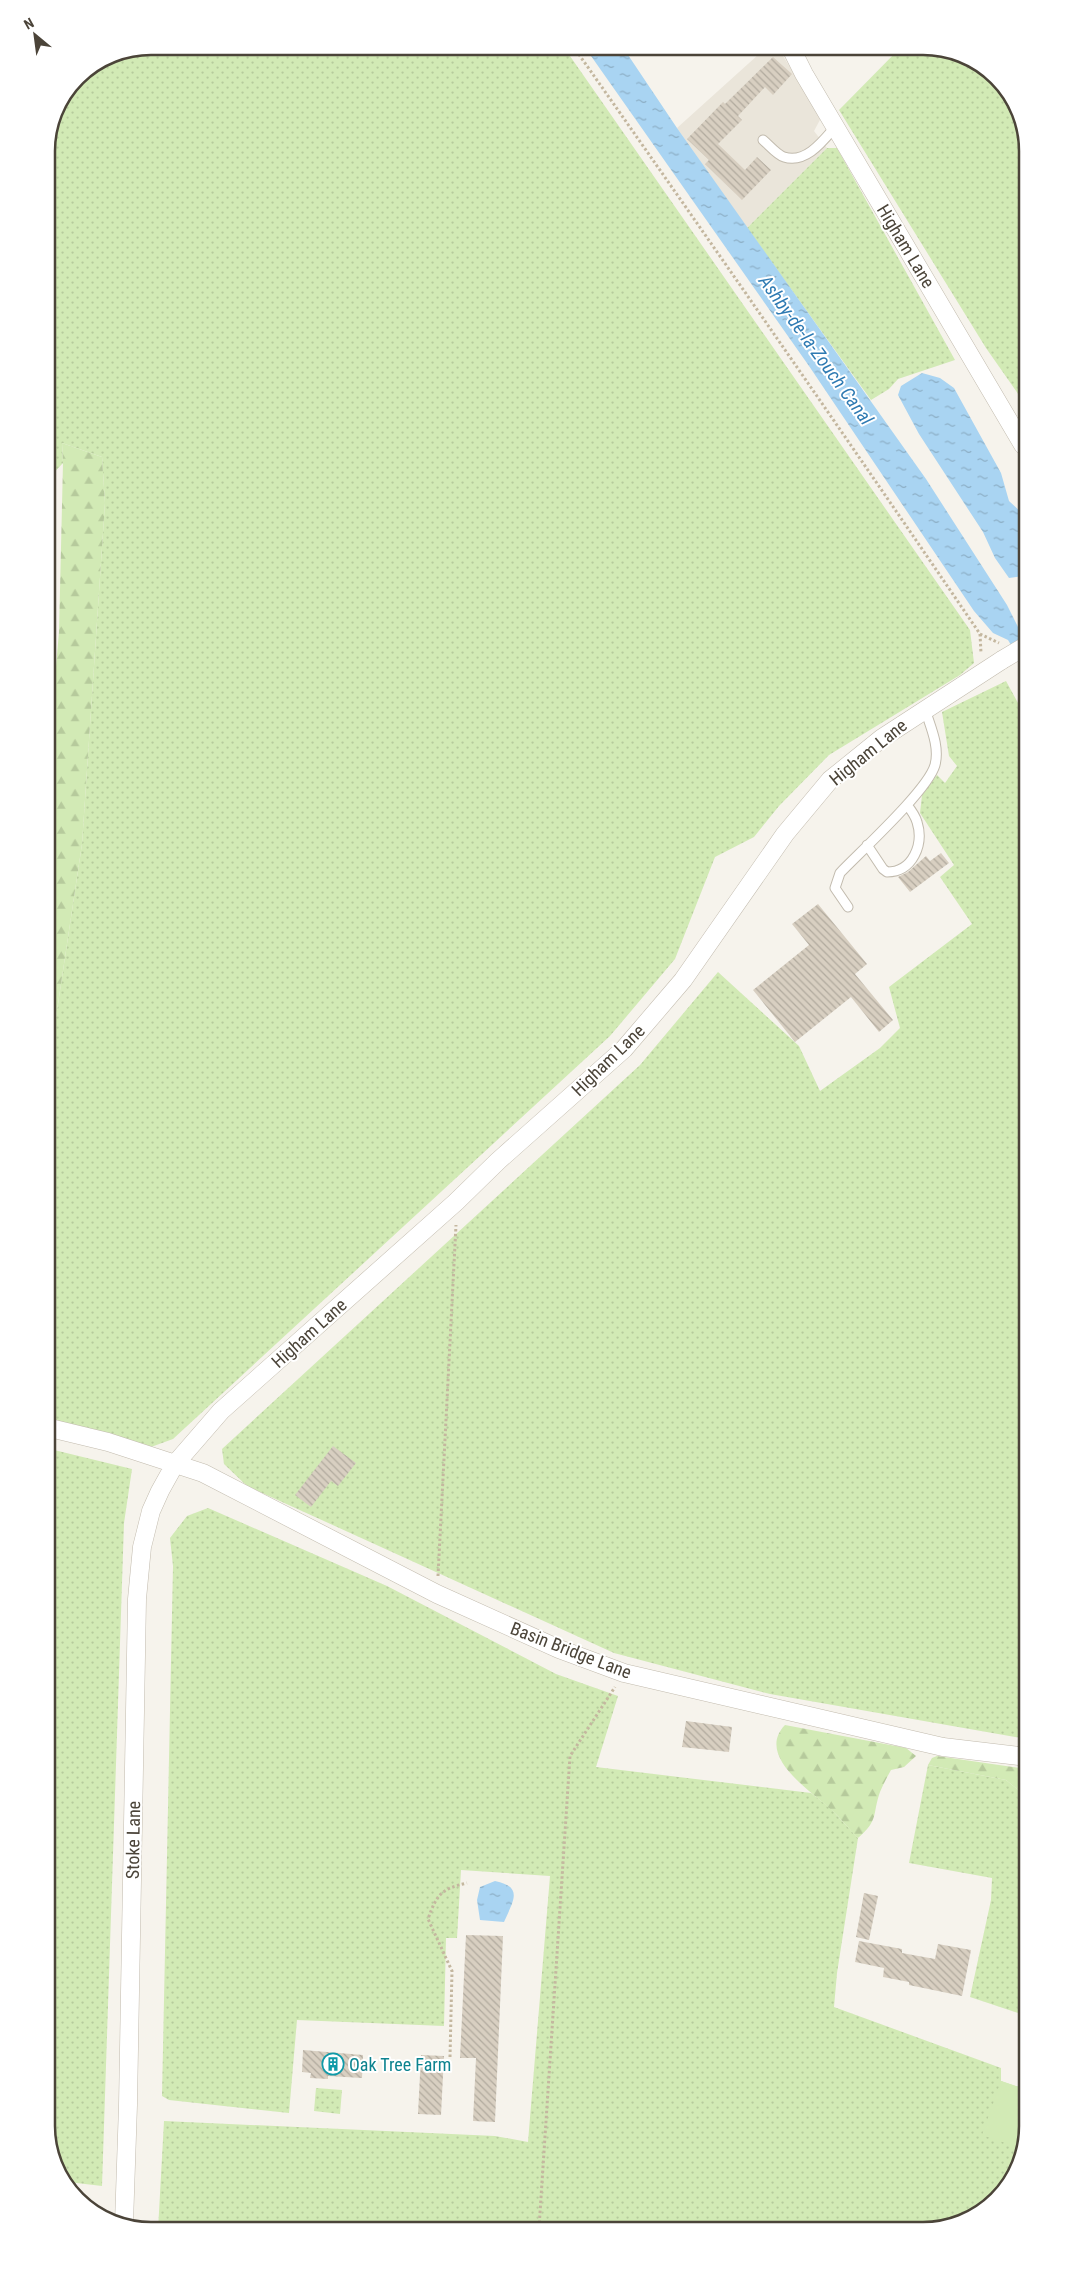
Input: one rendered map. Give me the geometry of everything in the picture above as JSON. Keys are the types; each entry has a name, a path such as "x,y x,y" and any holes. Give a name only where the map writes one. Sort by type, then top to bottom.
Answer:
{"street":[{"name":"Higham Lane","path":"794,55 1019,438"},
{"name":"Higham Lane","path":"175,1464 221,1411 456,1202 498,1161 624,1049 683,980 784,834 830,780 882,738 924,709 1019,650"},
{"name":"Basin Bridge Lane","path":"55,1429 108,1442 203,1473 437,1594 559,1649 624,1674 943,1747 1019,1756"},
{"name":"Stoke Lane","path":"124,2218 128,2104 136,1598 142,1547 151,1512 175,1464"}],"lane":[{"path":"763,140 784,157 803,157 822,143 835,127"},
{"path":"848,907 837,894 835,888 836,880 840,873 907,805 927,780 935,765 935,744 924,709"},
{"path":"867,845 882,869 887,872 901,870 907,866 918,850 919,837 917,822 907,805"}],"path":[{"path":"579,55 781,347 845,436 980,634"},
{"path":"437,1594 456,1202"},
{"path":"539,2222 570,1756 624,1674"},
{"path":"450,2057 452,1971 428,1919 435,1899 448,1887 467,1883"}],"shaded area":[{"path":"758,55 782,55 821,118 814,131 827,148 747,228 677,128"}],"green space":[{"path":"145,55 569,55 970,630 974,663 960,675 829,755 779,806 754,837 715,857 675,959 610,1036 173,1439 151,1447 55,1421 55,1024 82,844 105,503 102,457 62,443 63,463 55,472 55,145 62,115 71,98 83,83 103,68 120,60"},
{"path":"893,55 929,55 954,60 971,68 991,83 1006,103 1014,120 1019,151 1019,395 986,348 839,110"},
{"path":"827,148 837,148 955,360 898,379 889,389 871,400 747,228"},
{"path":"62,443 102,457 105,503 82,844 55,1024 55,677 59,632"},
{"path":"1006,681 1019,705 1019,1738 770,1694 614,1653 247,1486 224,1464 222,1449 640,1065 718,972 799,1046 820,1091 880,1048 900,1028 889,987 972,924 940,877 954,865 920,813 922,795 937,775 945,783 957,766 949,756 942,712"},
{"path":"55,1450 132,1469 124,1523 102,2186 74,2183 60,2157 55,2132"},
{"path":"208,1508 387,1586 556,1674 618,1696 596,1767 811,1793 830,1808 858,1838 837,1973 834,2007 1001,2068 1001,2081 1019,2087 1019,2126 1014,2157 1003,2179 991,2194 976,2206 954,2217 923,2222 158,2222 164,2121 495,2136 528,2142 550,1876 461,1870 457,1938 446,1938 444,2026 297,2020 289,2113 169,2100 162,2096 173,1566 170,1538 187,1516"},
{"path":"785,1725 906,1748 916,1756 904,1767 891,1770 880,1792 872,1822 858,1838 788,1770 777,1748 778,1736"},
{"path":"937,1756 1019,1768 1019,1791 1006,1780 928,1765 932,1758"},
{"path":"928,1765 1006,1780 1019,1791 1019,2013 970,1997 991,1900 992,1878 909,1863"},
{"path":"1001,2081 1019,2087 1019,2126 1016,2147 982,2135"},
{"path":"316,2088 342,2090 340,2114 314,2111"}],"water":[{"name":"Ashby-de-la-Zouch Canal","path":"590,55 628,55 677,128 926,479 1007,605 1019,629 1019,659 1008,640 993,633 974,611 809,366"},
{"path":"922,373 940,378 954,388 1001,473 1009,501 1019,510 1019,577 1009,578 995,558 983,532 919,434 898,395 901,386"},
{"path":"495,1881 510,1887 513,1891 513,1901 504,1922 480,1920 477,1900 480,1887"}],"building":[{"path":"773,57 792,74 773,95 765,87 738,116 742,120 718,144 745,170 757,157 771,170 742,200 705,164 709,160 687,139 723,102 725,104"},
{"path":"941,853 949,863 910,892 898,877 908,872 926,856 930,861"},
{"path":"818,904 867,964 855,974 893,1020 879,1032 851,997 795,1042 753,990 809,945 792,924"},
{"path":"333,1446 356,1463 338,1486 331,1481 311,1507 295,1495"},
{"path":"686,1721 732,1727 729,1752 682,1747"},
{"path":"864,1893 878,1896 869,1940 856,1937"},
{"path":"466,1935 503,1936 495,2122 473,2121 476,2058 460,2058"},
{"path":"859,1941 902,1949 902,1953 935,1959 938,1944 971,1950 962,1996 909,1985 909,1982 883,1977 884,1968 855,1962"},
{"name":"Oak Tree Farm","path":"303,2050 363,2055 362,2078 328,2076 328,2079 310,2078 311,2073 302,2072"},
{"path":"421,2055 444,2056 441,2115 418,2114"}],"place":[{"name":"Oak Tree Farm","path":"333,2064"}]}
